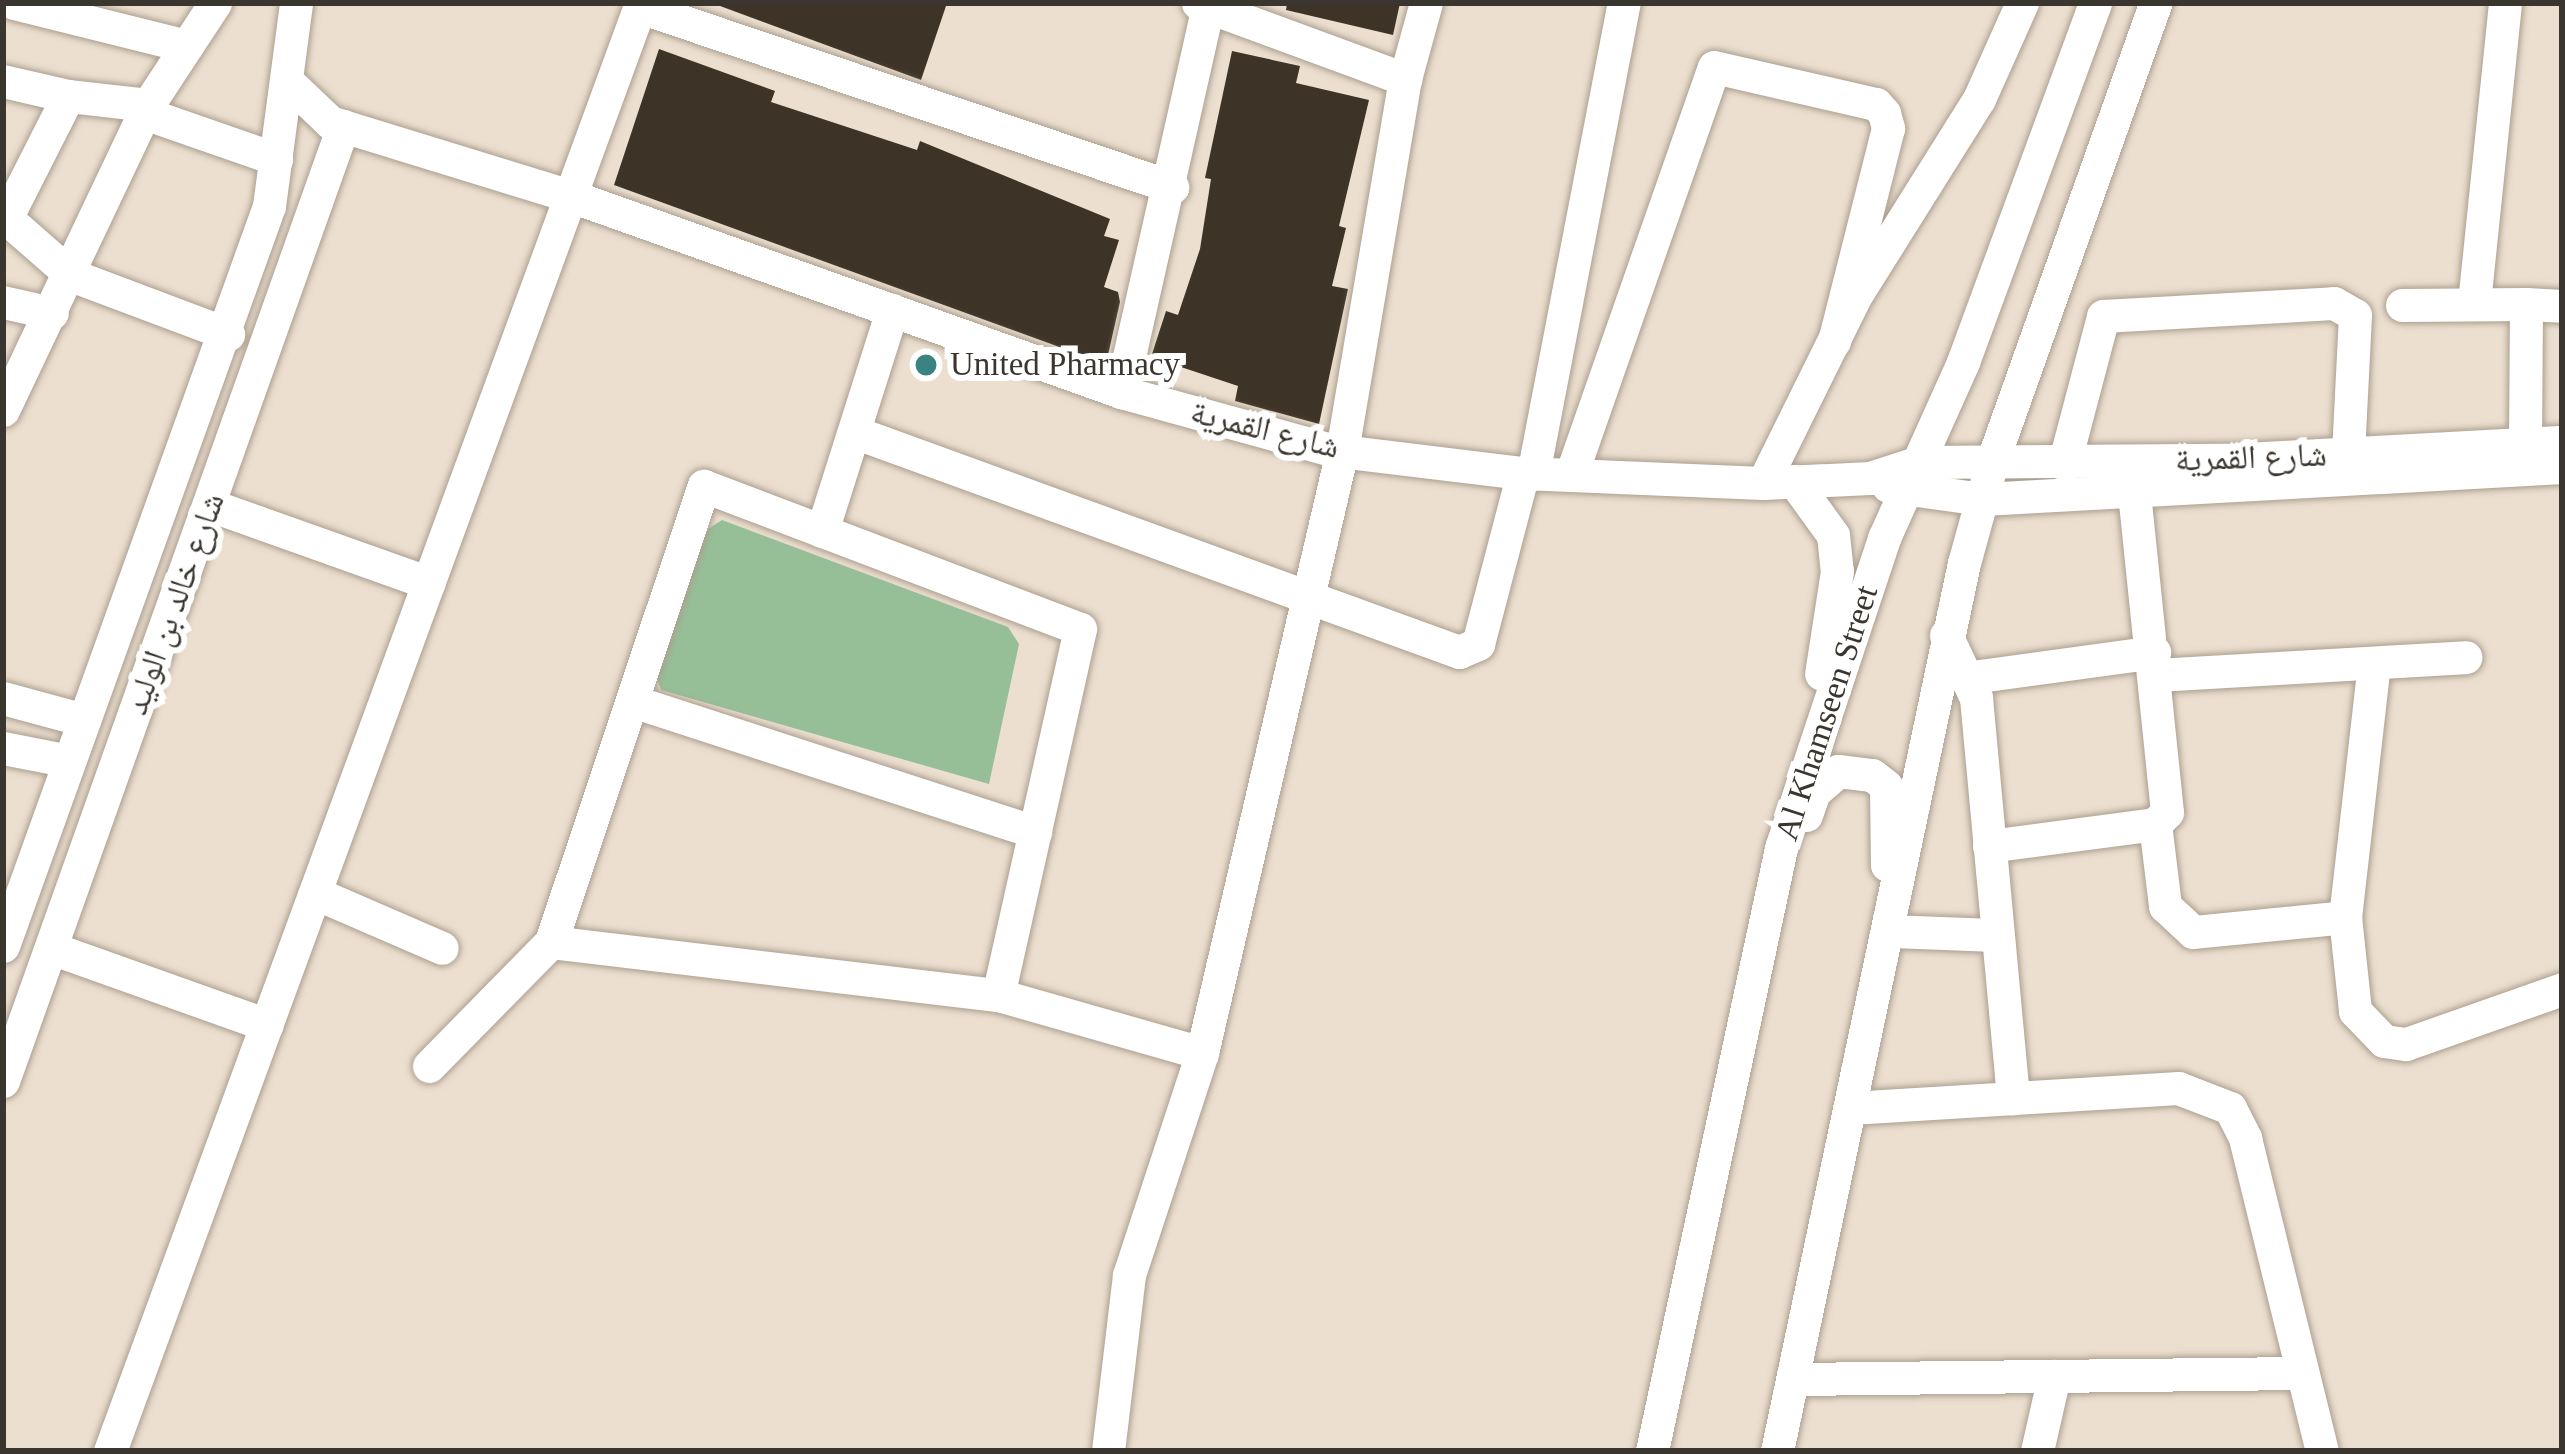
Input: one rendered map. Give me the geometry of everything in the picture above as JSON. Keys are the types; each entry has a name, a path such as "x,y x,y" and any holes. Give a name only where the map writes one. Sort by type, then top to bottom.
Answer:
{"street":[{"path":"14,3 152,19 187,46"},
{"path":"3,410 146,109 214,3"},
{"name":"شارع خالد بن الوليد","path":"3,946 228,334 276,159 289,83 286,46 296,3"},
{"path":"1108,1451 1129,1276 1202,1053 1342,451 1406,79 1426,3"},
{"path":"854,432 1471,652 1528,474 1624,3"},
{"path":"1834,341 1978,99 2022,3"},
{"name":"Al Khamseen Street","path":"1652,1451 1762,938 1806,770 1905,495 2095,3"},
{"path":"1777,1451 1887,947 1946,635 1992,462 2155,3"},
{"path":"2474,303 2505,3"},
{"path":"1121,392 1172,187 1205,4 1406,79"},
{"path":"110,1451 640,5 1172,187"},
{"path":"1571,475 1714,67 1876,104 1888,128 1834,341 1778,482 1833,535 1838,571 1806,770"},
{"path":"3,81 146,109 276,159"},
{"name":"شارع القمرية","path":"289,83 344,126 571,196 1121,392 1342,451 1528,474 1778,482 1870,478 1919,462 2064,464 2562,442"},
{"path":"68,96 4,217 71,275 228,334"},
{"name":"شارع خالد بن الوليد","path":"3,1081 344,126"},
{"path":"3,302 52,313"},
{"path":"2064,464 2103,316 2287,304 2334,303 2356,315 2348,454"},
{"path":"2525,446 2526,304"},
{"path":"2402,305 2562,306"},
{"path":"822,531 892,310"},
{"path":"1905,495 1983,499 2134,493 2562,467"},
{"name":"شارع القمرية","path":"1870,478 1905,495"},
{"path":"429,1066 550,942 704,486 1080,629 998,995"},
{"path":"2134,493 2170,790 2155,824 2164,906 2193,932 2345,917"},
{"path":"210,505 429,584"},
{"path":"1946,635 1972,676 2013,1098"},
{"path":"1972,676 2155,664 2374,663 2465,657"},
{"path":"2374,663 2345,917 2355,1011 2384,1041 2429,1040 2562,989"},
{"path":"3,698 84,720"},
{"path":"632,701 1035,832"},
{"path":"3,748 70,761"},
{"path":"1762,938 1814,792 1838,771 1853,770 1886,786 1887,947"},
{"path":"1989,846 2155,824"},
{"path":"3,844 34,859"},
{"path":"315,892 442,948"},
{"path":"1887,947 1997,935"},
{"path":"550,942 998,995 1202,1053"},
{"path":"51,948 267,1025"},
{"path":"1850,1108 2178,1088 2230,1108 2245,1138 2321,1451"},
{"path":"1794,1379 2302,1373"},
{"path":"2037,1451 2054,1376"}],"green space":[{"path":"722,520 1008,627 1019,644 989,784 661,690 652,664 708,529"}],"building":[{"path":"712,3 947,3 921,80"},
{"path":"1287,3 1400,3 1393,35 1286,10"},
{"path":"659,49 775,91 771,102 917,150 920,141 1110,219 1104,236 1119,240 1104,287 1118,292 1120,302 1106,364 614,185"},
{"path":"1232,51 1300,66 1296,83 1369,100 1339,226 1346,228 1332,286 1348,289 1319,424 1235,401 1238,386 1151,357 1166,311 1178,315 1200,249 1211,179 1205,178"}],"place":[{"name":"United Pharmacy","path":"926,365"}]}
